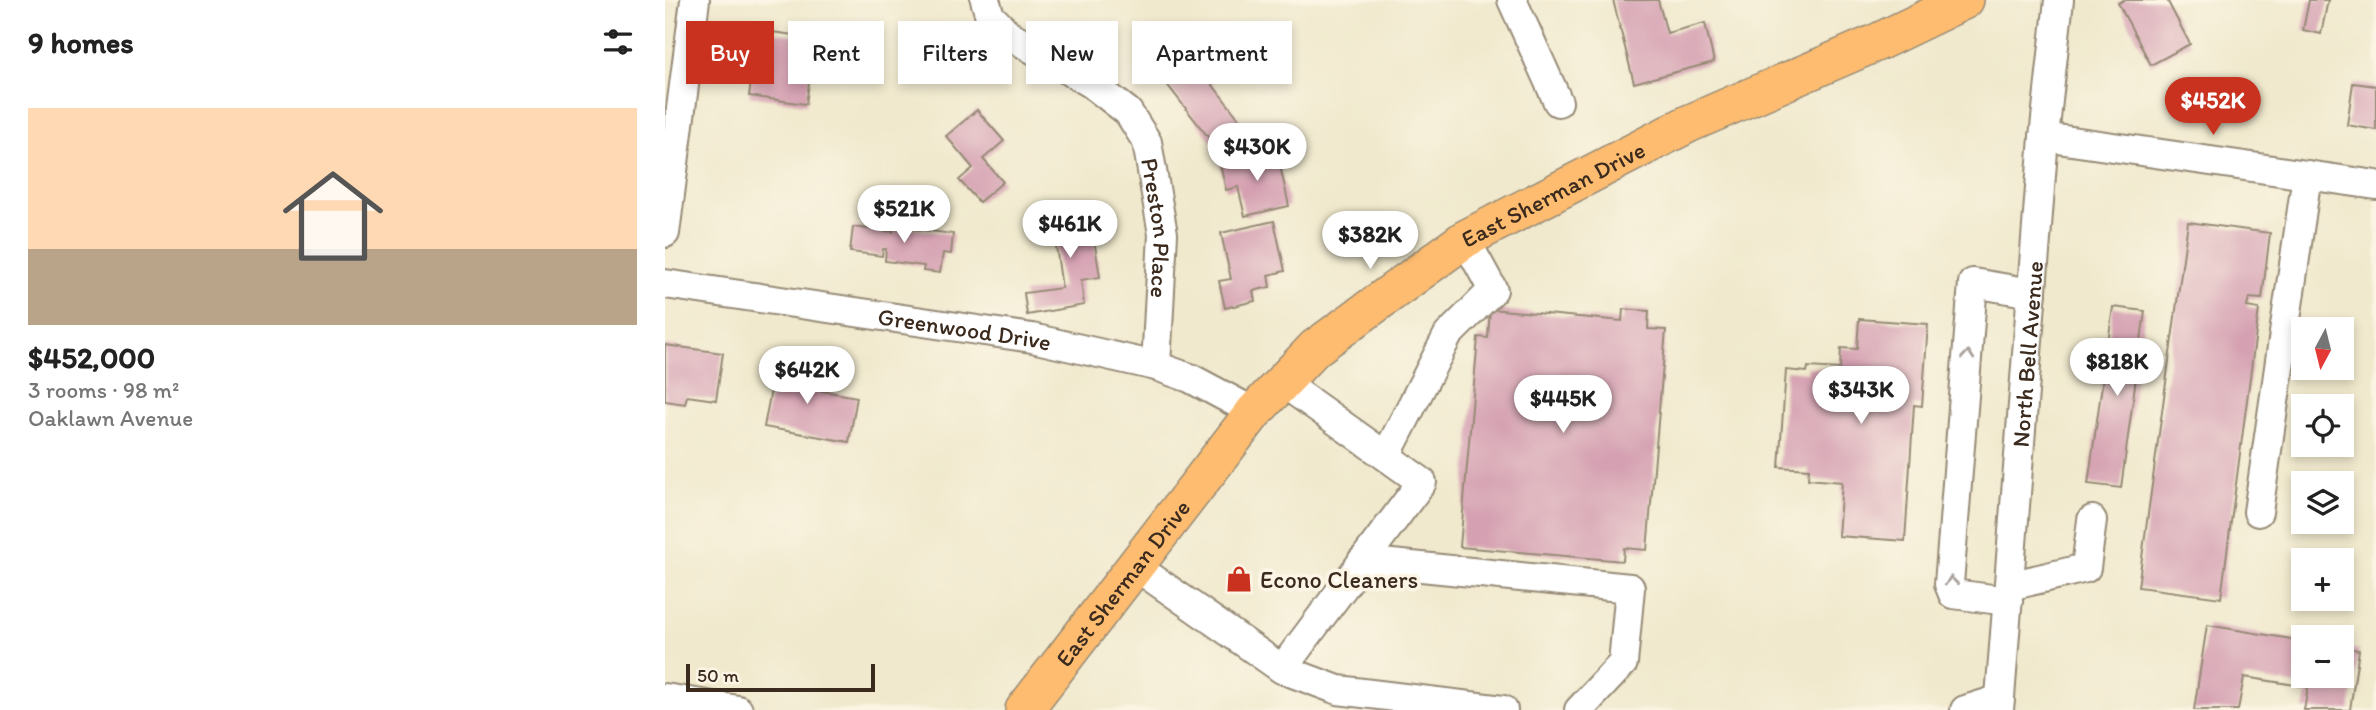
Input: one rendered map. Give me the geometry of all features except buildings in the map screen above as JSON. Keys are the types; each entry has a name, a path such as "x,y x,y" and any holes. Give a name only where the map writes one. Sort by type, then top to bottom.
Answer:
{"main road":[{"name":"East Sherman Drive","path":"1024,710 1254,412 1315,348 1465,239 1688,124 1965,0"}],"street":[{"path":"665,233 695,0"},
{"name":"Preston Place","path":"985,0 990,16 1009,35 1092,84 1128,112 1147,142 1163,234 1156,366"},
{"path":"1512,0 1558,102"},
{"name":"North Bell Avenue","path":"1999,705 2044,137 2059,0"},
{"path":"2044,137 2376,185"},
{"path":"2259,512 2307,175"},
{"path":"1386,456 1448,335 1493,290 1465,239"},
{"path":"2032,293 1973,283 1949,584 1953,594 2008,594 2086,568 2092,520"},
{"name":"Greenwood Drive","path":"665,284 1032,338 1156,366 1190,378 1254,412"},
{"path":"1282,382 1422,482 1282,669"},
{"path":"1362,561 1630,588 1623,663 1580,710"},
{"path":"1135,566 1282,669 1338,690 1503,710"},
{"path":"665,698 738,710"},
{"path":"1965,710 1999,705"}],"place":[{"name":"Econo Cleaners","path":"1239,579"}]}
